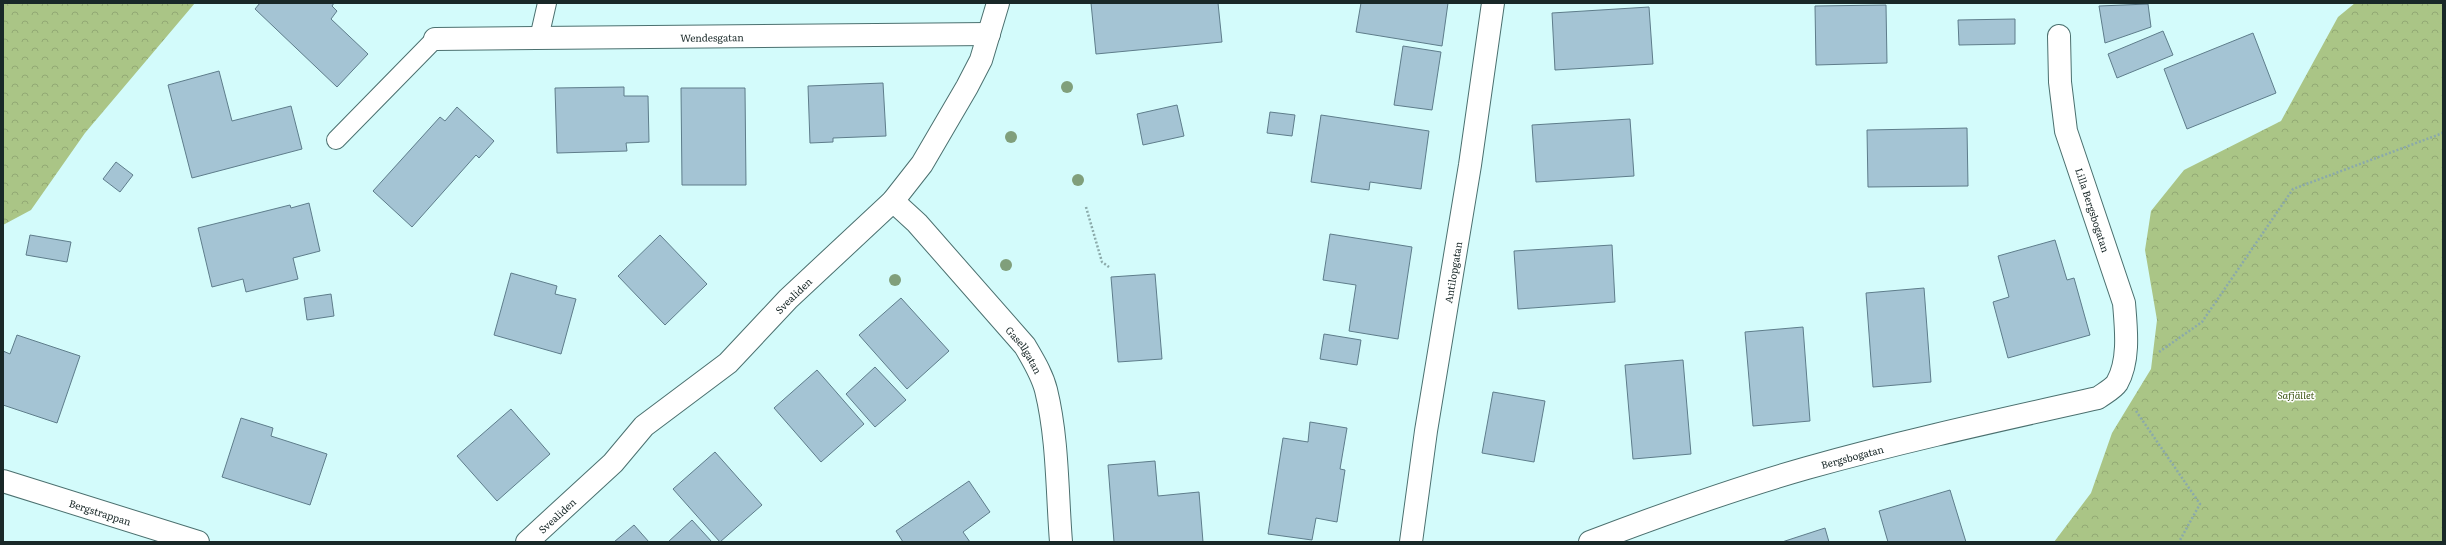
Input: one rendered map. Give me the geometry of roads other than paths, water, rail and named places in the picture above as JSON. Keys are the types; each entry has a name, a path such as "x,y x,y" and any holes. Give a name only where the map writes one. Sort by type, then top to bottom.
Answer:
{"street":[{"name":"Svealiden","path":"527,542 613,464 644,426 728,363 788,299 893,201 922,164 948,123 981,60 998,3"},
{"name":"Antilopgatan","path":"1411,542 1426,432 1470,165 1493,3"},
{"name":"Wendesgatan","path":"435,39 989,34"},
{"name":"Lilla Bergsbogatan","path":"2059,36 2060,82 2066,131 2124,303 2126,333 2124,359 2116,383"},
{"name":"Gasellgatan","path":"893,201 917,223 1025,346 1038,368 1046,389 1053,430 1061,542"},
{"name":"Bergsbogatan","path":"1590,542 1692,503 1807,468 1924,438 2098,398 2116,383"},
{"name":"Bergstrappan","path":"3,481 198,542"}],"lane":[{"path":"539,38 547,3"},
{"path":"336,140 435,39"}],"park label":[{"name":"Safjället","path":"2296,394"}]}
